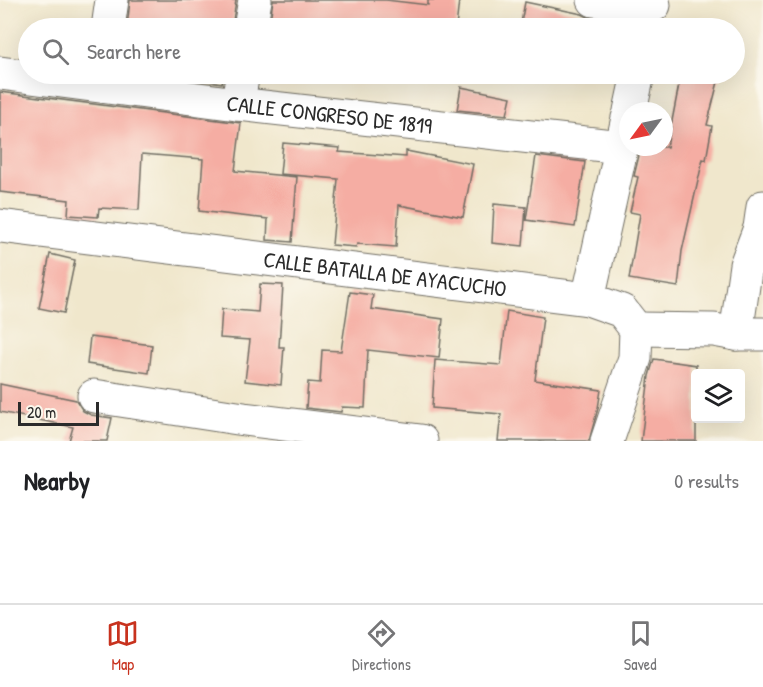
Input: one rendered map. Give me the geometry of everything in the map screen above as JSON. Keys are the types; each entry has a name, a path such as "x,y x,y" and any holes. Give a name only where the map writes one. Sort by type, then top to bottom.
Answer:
{"street":[{"path":"109,18 112,0"},
{"path":"252,18 255,0"},
{"path":"594,0 652,11"},
{"name":"CALLE CONGRESO DE 1819","path":"0,73 18,74"},
{"name":"CALLE CONGRESO DE 1819","path":"171,84 240,89 619,131"},
{"path":"632,102 636,84"},
{"path":"588,299 620,156"},
{"path":"607,441 635,358 636,329 714,330 750,334 746,265 760,228 763,207"},
{"name":"CALLE BATALLA DE AYACUCHO","path":"0,226 588,299 622,311 636,329"},
{"path":"94,396 244,419 421,441"}],"building":[{"path":"130,0 236,0 233,18 128,18"},
{"path":"273,0 386,0 428,5 428,0 459,0 457,18 270,18"},
{"path":"525,2 582,14 590,18 522,18"},
{"path":"679,84 717,84 707,125 712,126 706,160 703,159 682,251 678,287 629,279 640,214 630,212 638,177 634,176 639,156 673,156 673,116"},
{"path":"461,87 511,97 507,115 457,110"},
{"path":"0,92 241,123 235,171 297,177 292,242 267,240 268,219 199,211 203,159 142,154 139,210 99,208 98,217 68,215 69,200 0,192"},
{"path":"283,143 340,148 339,152 406,157 406,151 473,164 463,217 399,205 396,247 332,245 338,179 280,174"},
{"path":"536,156 585,162 575,227 526,220"},
{"path":"494,204 526,207 523,246 492,243"},
{"path":"50,254 75,260 64,313 39,308"},
{"path":"260,284 283,285 279,347 284,347 281,385 245,381 250,340 220,338 222,309 258,312"},
{"path":"350,292 373,295 371,309 443,319 439,358 368,350 365,408 342,407 341,412 306,408 308,382 320,383 322,350 341,351"},
{"path":"507,311 543,317 535,380 601,390 589,441 498,441 501,414 432,408 435,360 501,365"},
{"path":"90,337 152,345 149,373 87,364"},
{"path":"654,359 696,365 696,369 691,369 691,423 696,423 696,441 641,441 649,376"},
{"path":"0,384 76,400 83,411 91,415 112,418 107,441 69,441 73,427 0,412"}]}
